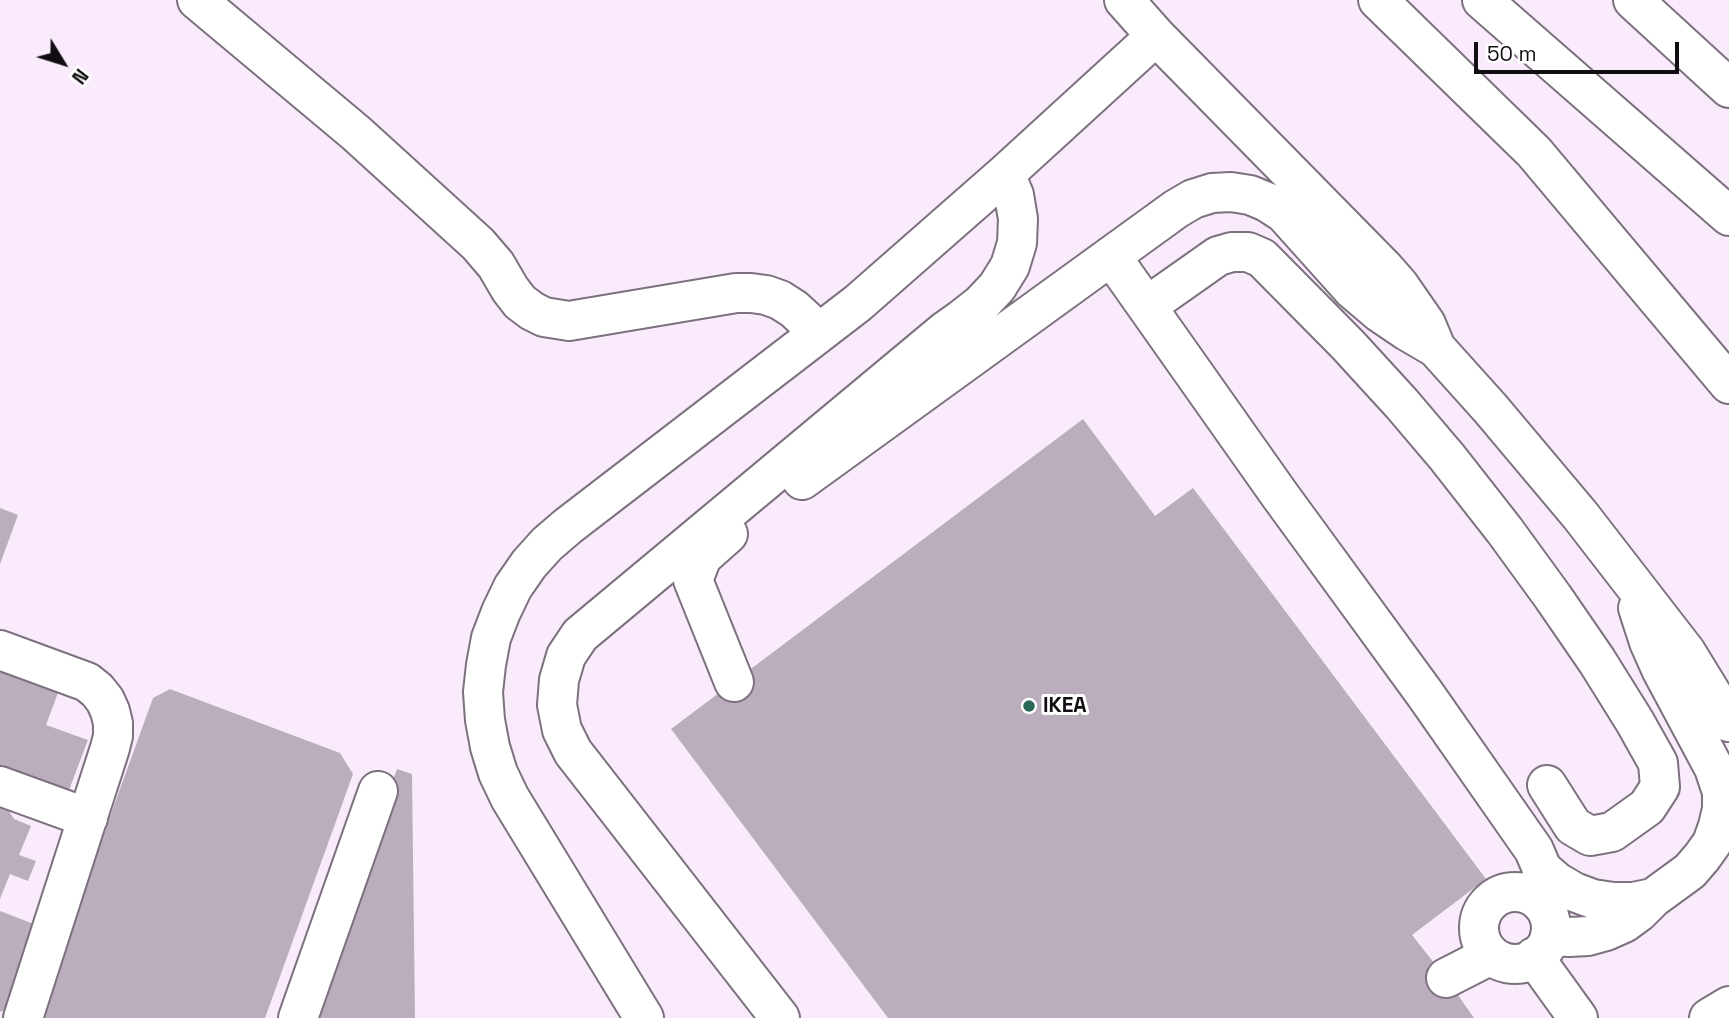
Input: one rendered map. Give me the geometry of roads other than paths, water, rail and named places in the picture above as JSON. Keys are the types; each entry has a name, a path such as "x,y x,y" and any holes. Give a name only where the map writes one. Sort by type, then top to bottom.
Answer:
{"main road":[{"path":"1124,0 1156,36 1385,269 1426,324 1436,348"},
{"path":"1378,0 1534,152 1729,384"},
{"path":"1482,0 1729,216"},
{"path":"1633,0 1729,88"},
{"path":"217,6 478,244 496,265 520,302 532,311 544,317 569,321 736,293 751,293 780,300 794,309 807,321 816,335"},
{"path":"644,1018 510,798 490,747 485,720 484,679 491,638 513,587 547,544 568,526 858,303 1156,36"},
{"path":"779,1018 573,752 562,730 557,705 559,680 566,656 580,635 981,304 997,287 1010,266 1017,243 1018,219 1014,195 1005,174"},
{"path":"734,682 694,580 702,557 723,537 1176,209 1193,199 1212,193 1231,192 1268,202 1284,213 1353,290 1379,312 1436,348 1580,515 1686,652 1729,722"},
{"path":"1147,306 1218,256 1232,252 1248,252 1262,258 1348,345 1447,457 1505,531 1597,661 1658,763 1660,787 1647,807 1612,832 1591,836 1573,826 1547,785"},
{"path":"1111,256 1534,850 1530,930 1553,1018"},
{"path":"911,401 918,381 945,331"},
{"path":"1530,930 1569,937 1588,936 1624,923 1702,858 1718,827 1722,792 1714,768 1649,642 1633,585"},
{"path":"0,650 87,682 105,700 113,723 113,736 88,818 23,1018"},
{"path":"0,786 88,818"},
{"path":"298,1018 378,792"},
{"path":"1448,976 1530,930 1557,882 1593,899 1633,902 1653,898"},
{"path":"1530,930 1578,1018"},
{"path":"1709,1018 1729,1006"}],"place":[{"name":"IKEA","path":"1029,706"}]}
